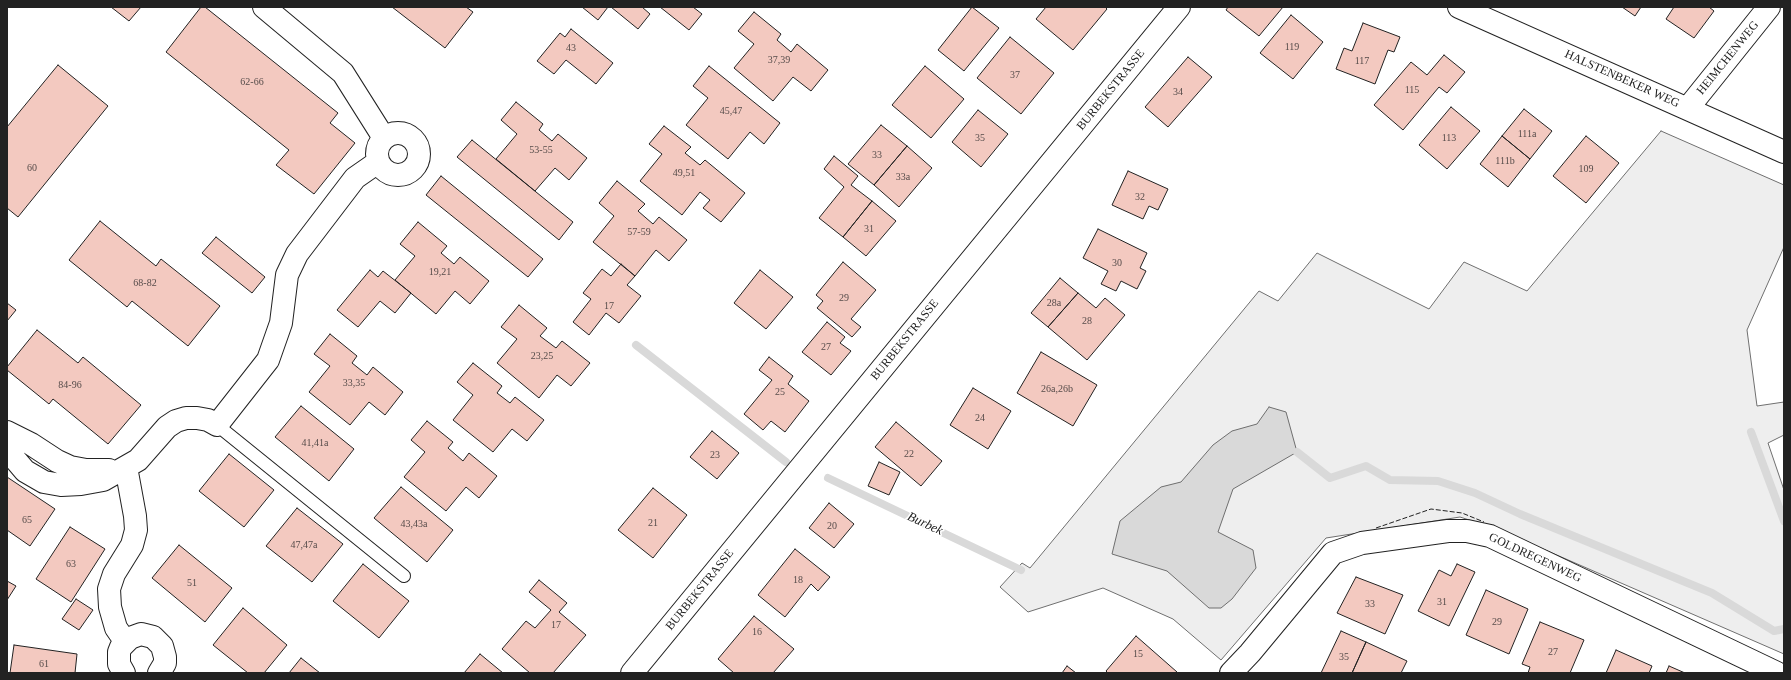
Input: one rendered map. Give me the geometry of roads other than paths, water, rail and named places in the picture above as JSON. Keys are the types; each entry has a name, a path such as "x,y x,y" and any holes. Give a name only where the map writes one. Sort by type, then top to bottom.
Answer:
{"street":[{"path":"264,7 343,73 384,138"},
{"name":"BURBEKSTRASSE","path":"632,673 1179,7"},
{"name":"HALSTENBEKER WEG","path":"1459,7 1784,152"},
{"name":"HEIMCHENWEG","path":"1688,108 1769,7"},
{"path":"397,132 410,136 418,146 419,160 412,170 402,175 395,176 382,169 378,162 377,149 384,138 397,132"},
{"path":"7,446 14,458 25,471 44,482 61,485 81,484 103,480 138,460 167,427 176,421 186,418 197,418 208,420 217,425 268,360 281,323 287,275 297,254 355,178 378,162"},
{"path":"7,432 70,467 102,471 126,467"},
{"path":"125,641 116,628 112,614 109,589 114,574 132,545 136,530 135,516 126,467"},
{"name":"GOLDREGENWEG","path":"1231,673 1250,653 1333,553 1362,543 1448,531 1467,531 1490,536 1777,673"},
{"path":"124,673 119,664 119,652 125,641 135,635 141,634 148,635 158,641 162,646 165,663 159,673"}],"lane":[{"path":"217,425 404,576"}],"waterway":[{"name":"Burbek","path":"636,345 786,462"},
{"path":"1751,432 1784,521"},
{"path":"1297,452 1330,478 1366,466 1390,480 1438,481 1475,493 1520,514 1712,593 1774,631 1784,629"},
{"name":"Burbek","path":"828,478 1021,570"}]}
